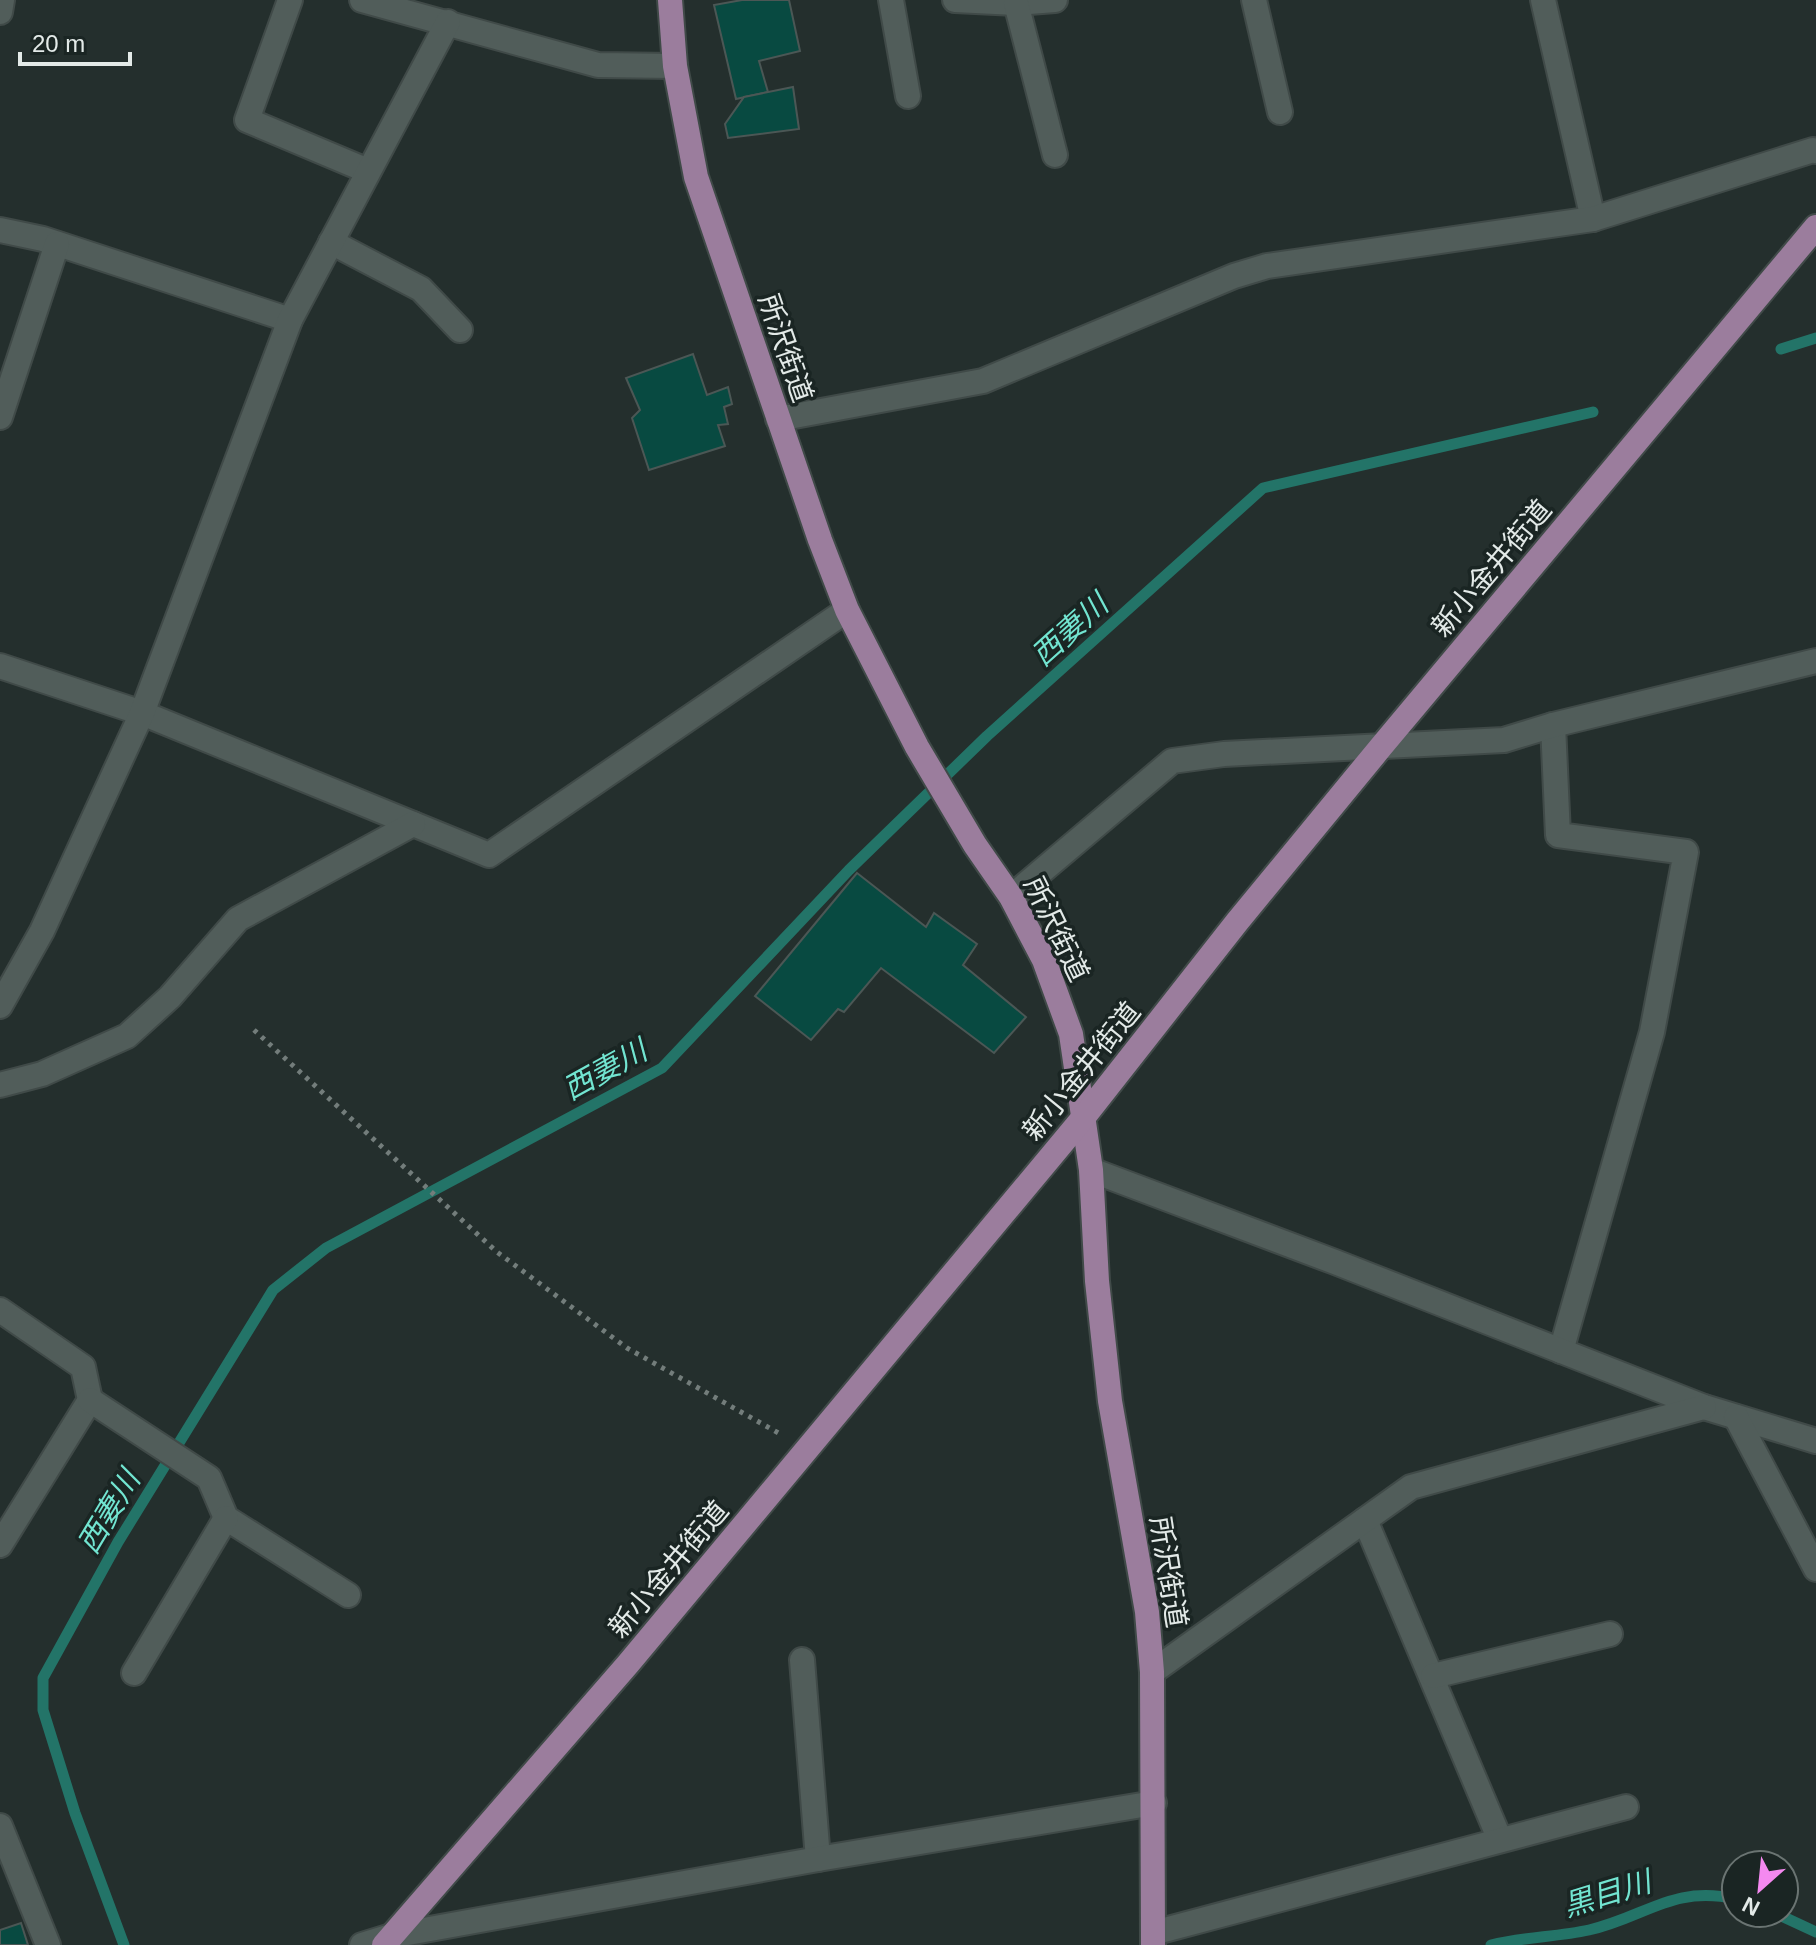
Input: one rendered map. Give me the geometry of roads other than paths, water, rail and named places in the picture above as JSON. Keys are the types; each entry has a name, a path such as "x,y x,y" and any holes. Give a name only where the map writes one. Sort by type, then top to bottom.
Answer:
{"main road":[{"name":"所沢街道","path":"670,0 675,66 696,177 820,540 847,610 917,747 975,845 1011,897 1044,960 1071,1034 1091,1170 1097,1281 1110,1401 1147,1612 1152,1672 1153,1939"},
{"name":"新小金井街道","path":"388,1940 628,1664 1083,1118 1237,922 1380,748 1816,227"}],"street":[{"path":"0,12 2,0"},
{"path":"290,0 247,120 368,171"},
{"path":"362,0 598,65 675,66"},
{"path":"891,0 908,96"},
{"path":"955,0 1016,3 1055,0"},
{"path":"1254,0 1280,112"},
{"path":"1543,0 1593,219"},
{"path":"1016,3 1055,155"},
{"path":"0,1006 42,931 142,713 290,320 448,22"},
{"path":"778,419 983,381 1234,276 1267,266 1593,219 1816,151"},
{"path":"0,230 57,244 290,320"},
{"path":"331,242 421,289 460,330"},
{"path":"0,417 57,244"},
{"path":"0,666 142,713 489,855 847,610"},
{"path":"1011,897 1172,761 1224,754 1504,740 1553,725 1816,661"},
{"path":"1553,725 1558,835 1686,852 1652,1032 1561,1351"},
{"path":"0,1085 42,1074 127,1036 170,997 238,919 413,824"},
{"path":"1091,1170 1704,1407 1816,1441"},
{"path":"0,1310 83,1367 90,1400 0,1545"},
{"path":"90,1400 209,1478 226,1518 348,1595"},
{"path":"1152,1672 1411,1487 1704,1407"},
{"path":"1736,1417 1816,1569"},
{"path":"134,1673 226,1518"},
{"path":"1365,1520 1500,1840"},
{"path":"1433,1676 1610,1634"},
{"path":"802,1660 818,1859"},
{"path":"362,1945 818,1859 1154,1803"},
{"path":"1153,1939 1626,1807"},
{"path":"0,1826 48,1945"}],"waterway":[{"name":"西妻川","path":"1781,349 1816,338"},
{"name":"西妻川","path":"124,1945 75,1813 43,1710 43,1678 118,1542 273,1290 326,1248 662,1068 849,870 987,736 1263,488 1593,412"},
{"name":"黒目川","path":"1491,1945 1589,1930 1676,1899 1720,1897"},
{"name":"黒目川","path":"1800,1925 1816,1932"}]}
